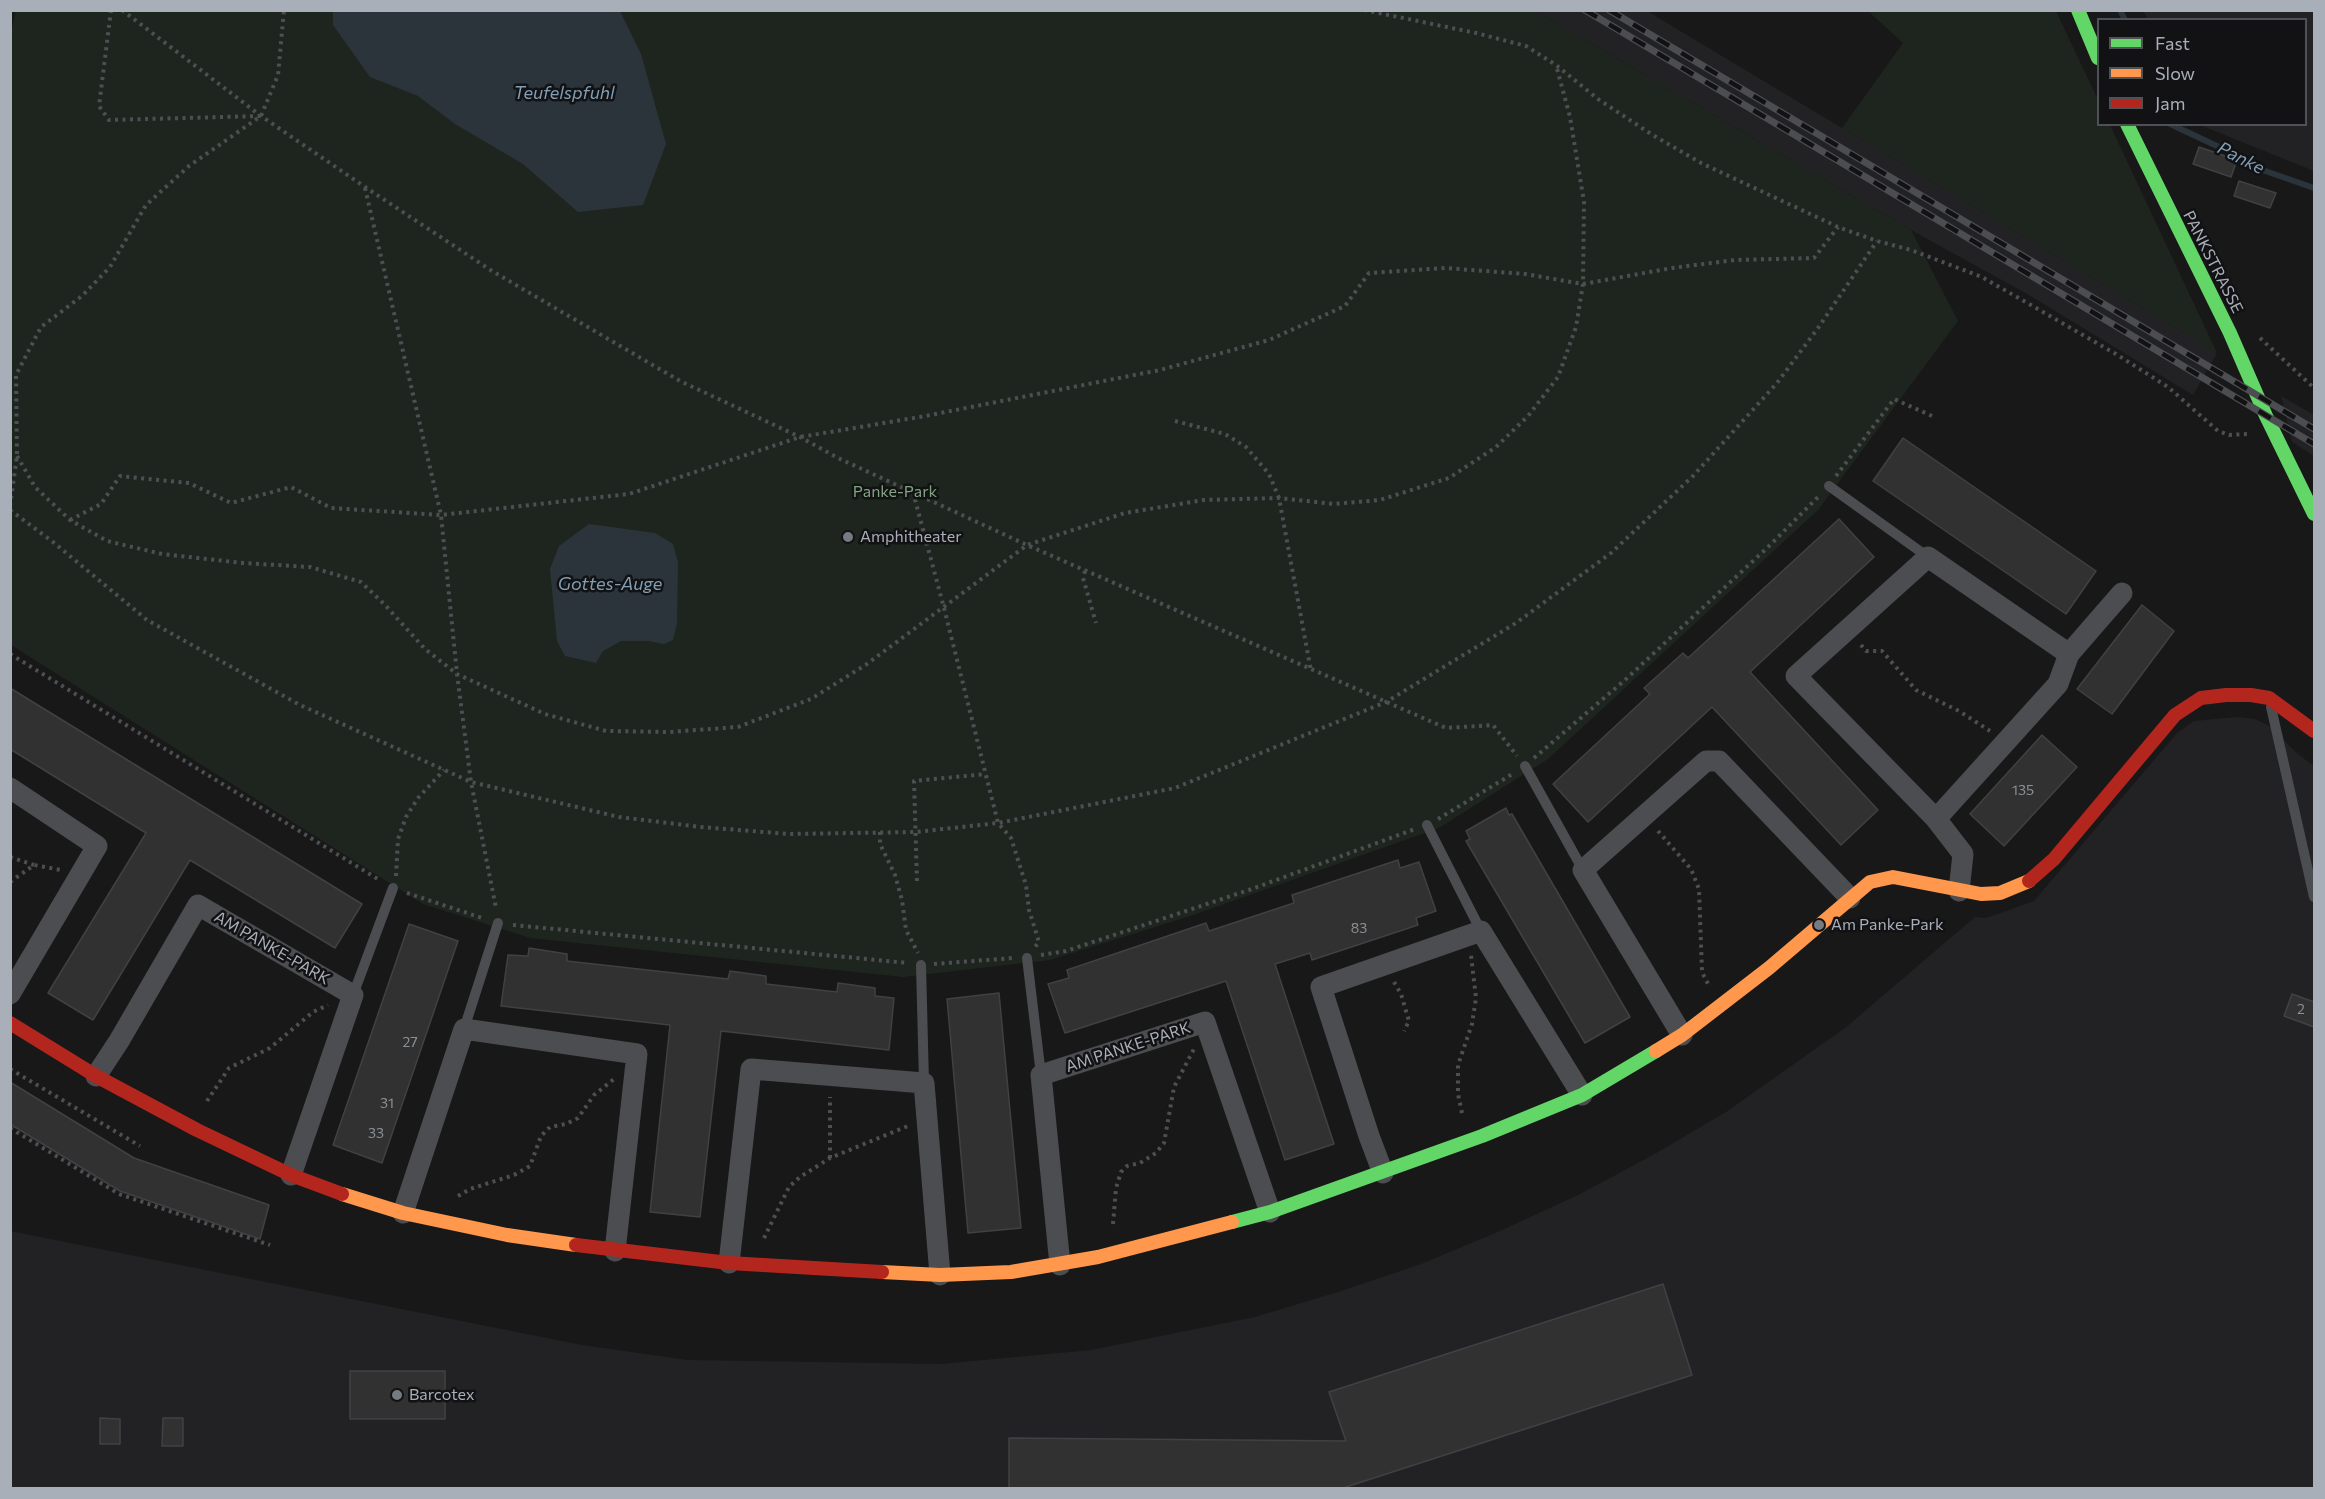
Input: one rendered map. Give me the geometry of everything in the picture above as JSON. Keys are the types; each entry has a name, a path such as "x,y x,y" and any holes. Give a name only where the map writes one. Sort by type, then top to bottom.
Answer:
{"street":[{"path":"2078,10 2097,56"},
{"name":"PANKSTRASSE","path":"2128,126 2230,333 2266,416 2314,514"},
{"path":"1959,891 1963,854 1936,819 1796,676 1928,557 2069,654"},
{"path":"1936,819 2058,684 2069,654 2122,593"},
{"path":"10,1023 96,1076 198,1130 291,1175 357,1200 403,1213 507,1235 615,1251 729,1263 940,1275 1011,1272 1098,1257 1270,1212 1482,1136 1582,1095 1682,1035 1769,968 1870,882 1893,877 1981,894 2000,893 2028,882 2054,859 2175,715 2201,698 2226,694 2269,698 2314,731"},
{"path":"1682,1035 1583,870 1706,761 1719,761 1850,898"},
{"path":"10,788 97,846 10,994"},
{"name":"AM PANKE-PARK","path":"96,1076 119,1041 198,905 353,995"},
{"path":"1383,1173 1368,1136 1321,987 1473,934 1582,1095"},
{"path":"291,1175 353,995"},
{"name":"AM PANKE-PARK","path":"1041,1075 1205,1022 1270,1212"},
{"path":"403,1213 464,1029 637,1054 615,1251"},
{"path":"729,1263 751,1069 924,1083 940,1275"},
{"path":"1041,1075 1060,1265"}],"lane":[{"path":"1829,486 1928,557"},
{"path":"2269,698 2314,897"},
{"path":"1525,766 1583,870"},
{"path":"1427,825 1473,934"},
{"path":"353,995 393,888"},
{"path":"464,1029 498,923"},
{"path":"1027,958 1041,1075"},
{"path":"921,964 924,1083"}],"path":[{"path":"111,10 99,106 110,120 261,116"},
{"path":"122,10 261,116 364,187 492,271 680,381 800,437 838,458 1027,545 1311,671 1446,728 1492,725 1525,766"},
{"path":"10,506 17,456 13,375 41,327 82,296 110,267 146,205 189,166 261,116 278,75 284,10"},
{"path":"1364,10 1408,21 1476,33 1526,46 1556,65 1598,99 1701,163 1838,227 1911,250 1982,277 2116,354 2168,387 2218,431 2229,435 2254,433"},
{"path":"17,456 35,487 70,520 107,541 162,554 243,563 310,567 361,582 386,605 425,649 457,674 545,714 606,731 669,732 738,727 811,699 867,664 1027,545 1125,513 1204,500 1279,498 1334,504 1380,500 1449,478 1496,447 1528,416 1558,377 1576,327 1583,284 1584,202 1570,117 1556,65"},
{"path":"364,187 441,515 457,674 471,782 498,923"},
{"path":"70,520 101,504 120,476 189,483 231,503 291,487 331,508 441,515 629,494 800,437 920,417 1160,370 1269,340 1344,306 1369,273 1446,268 1526,274 1583,284 1672,268 1735,260 1814,258 1838,227"},
{"path":"10,510 53,542 147,620 300,705 471,782 619,817 789,834 916,832 998,823 1175,788 1386,702 1516,623 1611,553 1693,476 1777,383 1818,328 1877,241"},
{"path":"2230,333 2253,333 2267,343 2314,388"},
{"path":"10,654 393,888 498,923 921,964 1027,958 1066,951 1239,894 1427,825 1482,794 1525,766 1625,680 1767,548 1829,486 1894,399 1932,416"},
{"path":"1175,421 1225,434 1246,447 1269,474 1279,498 1311,671"},
{"path":"912,491 998,823 1011,838 1026,885 1029,910 1039,942 1027,958"},
{"path":"1085,571 1083,578 1096,623"},
{"path":"1866,651 1882,651 1916,690 1959,711 1989,730 2004,744"},
{"path":"393,888 398,869 398,839 406,817 418,798 444,770"},
{"path":"917,881 914,781 986,774"},
{"path":"1644,815 1691,869 1699,889 1702,972 1712,990"},
{"path":"880,832 880,844 895,875 902,900 906,930 916,946 921,964"},
{"path":"10,857 34,865 83,871"},
{"path":"10,882 34,865"},
{"path":"1462,1113 1458,1094 1458,1065 1472,1023 1476,998 1473,934"},
{"path":"1387,964 1394,984 1401,994 1409,1021 1404,1031"},
{"path":"207,1101 229,1068 270,1048 313,1012 353,995"},
{"path":"1113,1224 1116,1188 1121,1172 1127,1166 1156,1153 1164,1143 1174,1087 1195,1049 1210,1040"},
{"path":"458,1196 470,1189 514,1175 530,1166 541,1136 550,1127 566,1124 578,1118 594,1095 614,1079 621,1065 623,1052"},
{"path":"10,1069 140,1146"},
{"path":"830,1097 830,1158"},
{"path":"764,1238 789,1188 800,1177 830,1158 927,1118"},
{"path":"10,1128 119,1194 270,1245"}],"shaded area":[{"path":"1536,11 1647,11 2217,353 2193,395 2029,295 1911,230"},
{"path":"2143,11 2314,11 2314,171 2202,126 2307,126 2307,18 2147,18"},
{"path":"2281,396 2314,415 2314,456 2292,442"},
{"path":"2237,717 2255,719 2269,726 2314,766 2314,1488 11,1488 10,1231 582,1345 688,1360 941,1364 1091,1350 1255,1317 1421,1264 1578,1195 1726,1112 1845,1028 1975,917 1986,918 2034,901 2177,733 2194,721"}],"green space":[{"name":"Panke-Park","path":"16,11 1536,11 1911,230 1958,321 1818,510 1548,759 1439,828 1193,915 1050,960 903,977 530,938 423,904 11,645 10,36"},
{"path":"1868,11 2056,11 2097,98 2097,126 2110,126 2217,353 1842,128 1903,43"}],"water":[{"name":"Teufelspfuhl","path":"333,11 620,11 641,54 666,144 643,205 578,212 523,164 455,124 418,96 370,77 333,25"},
{"name":"Gottes-Auge","path":"589,524 655,533 673,544 678,562 677,623 673,640 664,644 649,641 621,641 603,651 596,663 565,656 557,641 550,569 559,546"}],"building":[{"path":"2199,147 2237,160 2231,177 2193,164"},
{"path":"2239,181 2276,193 2270,208 2234,196"},
{"path":"1903,438 2096,571 2066,614 1873,481"},
{"path":"1839,519 1874,557 1750,672 1878,810 1841,845 1712,707 1588,822 1553,784 1650,694 1644,688 1683,653 1688,658"},
{"path":"2142,605 2174,631 2112,714 2077,689"},
{"path":"10,688 362,904 335,948 190,860 93,1020 48,993 146,833 10,749"},
{"path":"2042,735 2077,767 2004,846 1970,814"},
{"path":"1506,808 1509,815 1512,814 1630,1017 1585,1043 1466,841 1470,839 1466,831"},
{"path":"1398,860 1400,868 1419,862 1436,911 1416,918 1418,925 1312,960 1310,953 1275,964 1334,1144 1285,1160 1226,981 1065,1033 1048,984 1069,978 1067,970 1206,923 1209,931 1294,903 1292,895"},
{"path":"409,924 458,941 382,1163 333,1145"},
{"path":"529,948 567,954 567,961 728,979 730,971 766,976 766,984 837,992 838,983 875,988 875,996 894,998 889,1050 721,1031 700,1217 650,1212 670,1025 501,1006 508,955 528,956"},
{"path":"999,993 1021,1228 968,1233 947,999"},
{"path":"2292,994 2314,1002 2314,1027 2284,1016"},
{"path":"10,1082 134,1158 269,1205 260,1239 120,1191 10,1124"},
{"path":"1663,1284 1692,1375 1343,1488 1009,1488 1009,1438 1346,1441 1329,1392"},
{"name":"Barcotex","path":"350,1371 445,1371 445,1419 350,1419"},
{"path":"100,1418 120,1419 120,1444 100,1444"},
{"path":"163,1418 183,1418 183,1446 162,1446"}],"waterway":[{"name":"Panke","path":"2120,10 2124,18"},
{"name":"Panke","path":"2174,126 2232,153 2251,166 2314,188"}],"railway":[{"path":"1585,10 2314,444"},
{"path":"1609,10 2314,429"}],"traffic: fast":[{"path":"2078,10 2097,56"},
{"path":"2128,126 2230,333 2266,416 2314,514"},
{"path":"1232,1222 1270,1212 1482,1136 1582,1095 1656,1051"}],"traffic: slow":[{"path":"1656,1051 1682,1035 1769,968 1870,882 1893,877 1981,894 2000,893 2029,881"},
{"path":"342,1194 403,1213 507,1235 576,1245"},
{"path":"882,1272 940,1275 1011,1272 1098,1257 1232,1222"}],"traffic: jam":[{"path":"2029,881 2054,859 2175,715 2201,698 2226,695 2269,698 2314,731"},
{"path":"10,1023 96,1076 197,1130 291,1175 342,1194"},
{"path":"576,1245 729,1263 882,1272"}],"place":[{"name":"Amphitheater","path":"848,537"},
{"name":"Am Panke-Park","path":"1819,925"},
{"name":"Barcotex","path":"397,1395"}]}
